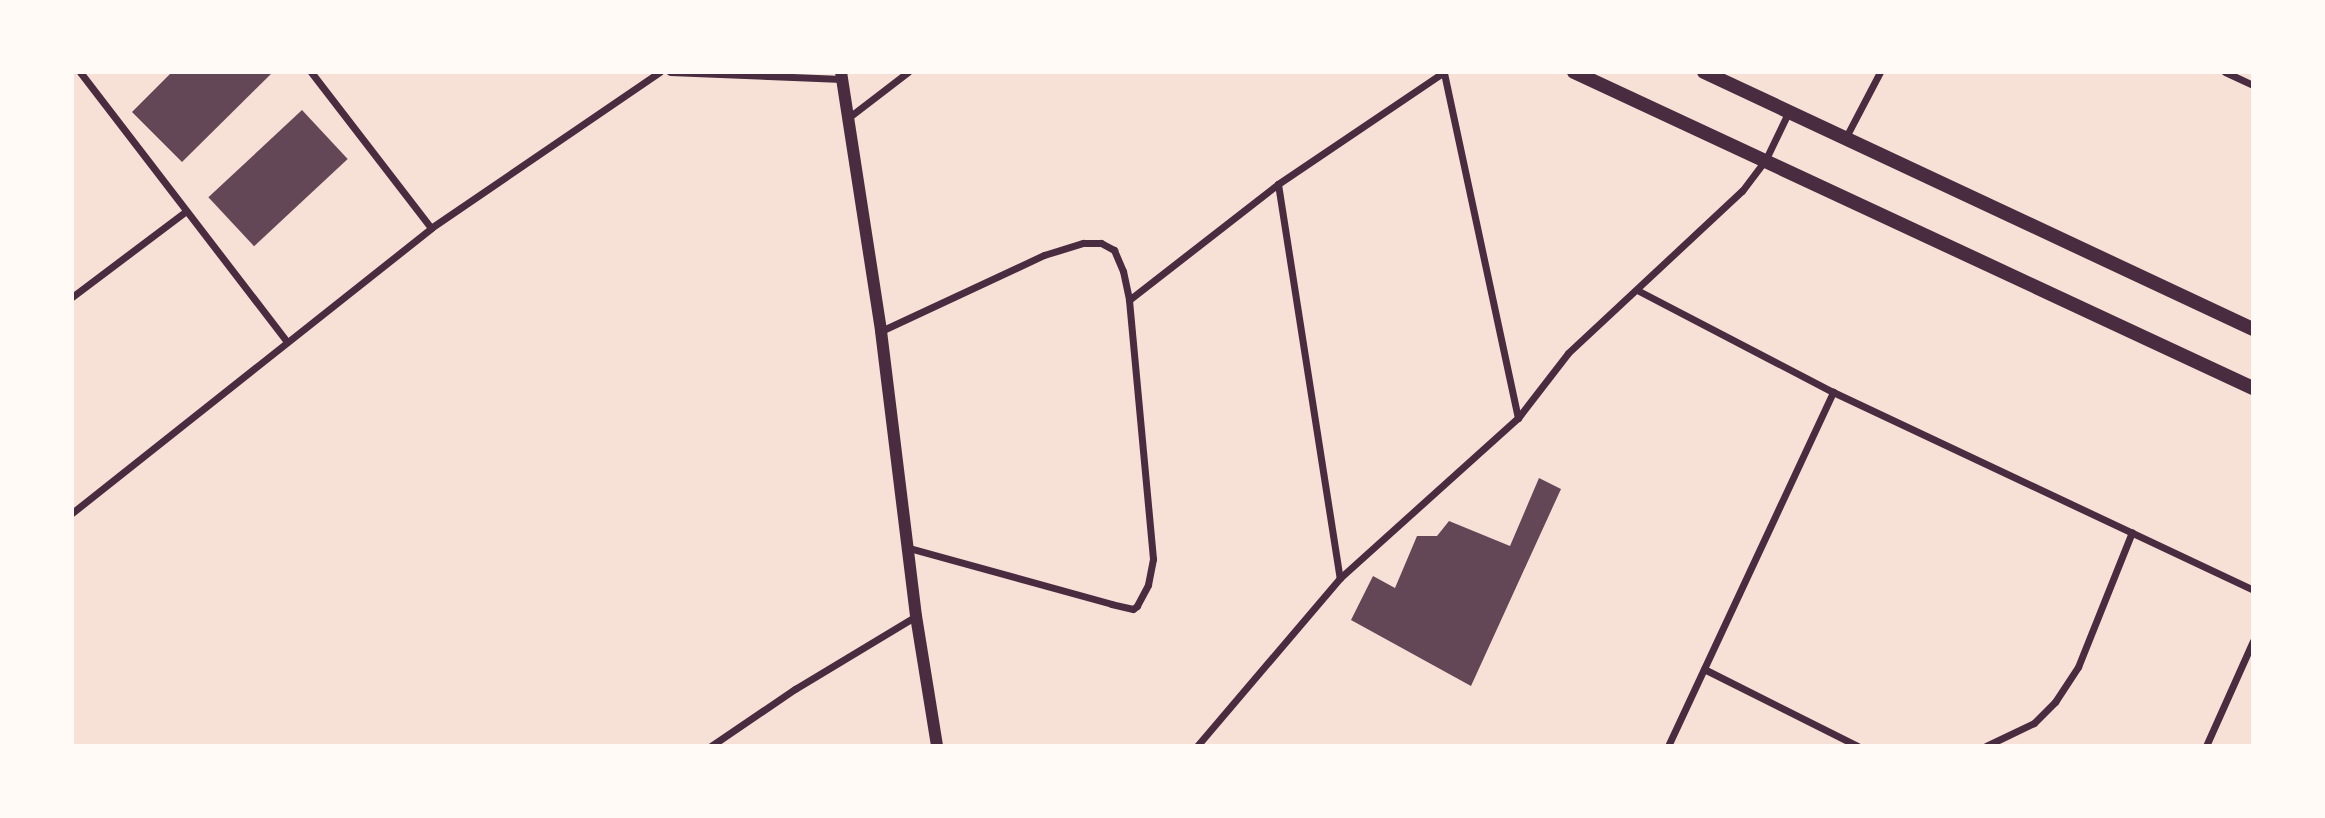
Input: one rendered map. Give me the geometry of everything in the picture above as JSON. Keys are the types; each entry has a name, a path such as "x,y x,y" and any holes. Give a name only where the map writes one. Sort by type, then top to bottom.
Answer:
{"main road":[{"path":"1574,72 2253,388"},
{"path":"1704,72 2253,329"}],"street":[{"path":"80,72 286,340"},
{"path":"311,72 430,228"},
{"path":"72,513 430,228 660,72"},
{"path":"670,72 842,75 881,331 916,616 937,746"},
{"path":"847,119 908,72"},
{"path":"1129,300 1278,184 1444,72 1518,418"},
{"path":"1846,137 1880,72"},
{"path":"2225,72 2253,85"},
{"path":"1197,746 1340,578 1518,418 1568,353 1729,204 1765,161 1789,111"},
{"path":"1278,184 1340,578"},
{"path":"72,297 186,211"},
{"path":"881,331 1044,255 1083,243 1101,243 1114,250 1123,271 1129,300 1153,559 1149,585 1137,606 1133,609 1112,604 908,548"},
{"path":"1637,290 1833,393 2253,590"},
{"path":"1668,746 1833,393"},
{"path":"1986,746 2034,723 2055,702 2078,667 2132,532"},
{"path":"711,746 795,689 916,616"},
{"path":"2206,746 2253,641"},
{"path":"1704,669 1857,746"}],"building":[{"path":"172,72 273,72 182,162 132,112"},
{"path":"302,110 348,159 254,246 208,197"},
{"path":"1539,478 1561,489 1471,686 1351,620 1373,576 1395,588 1417,536 1437,536 1449,521 1510,546"}]}
